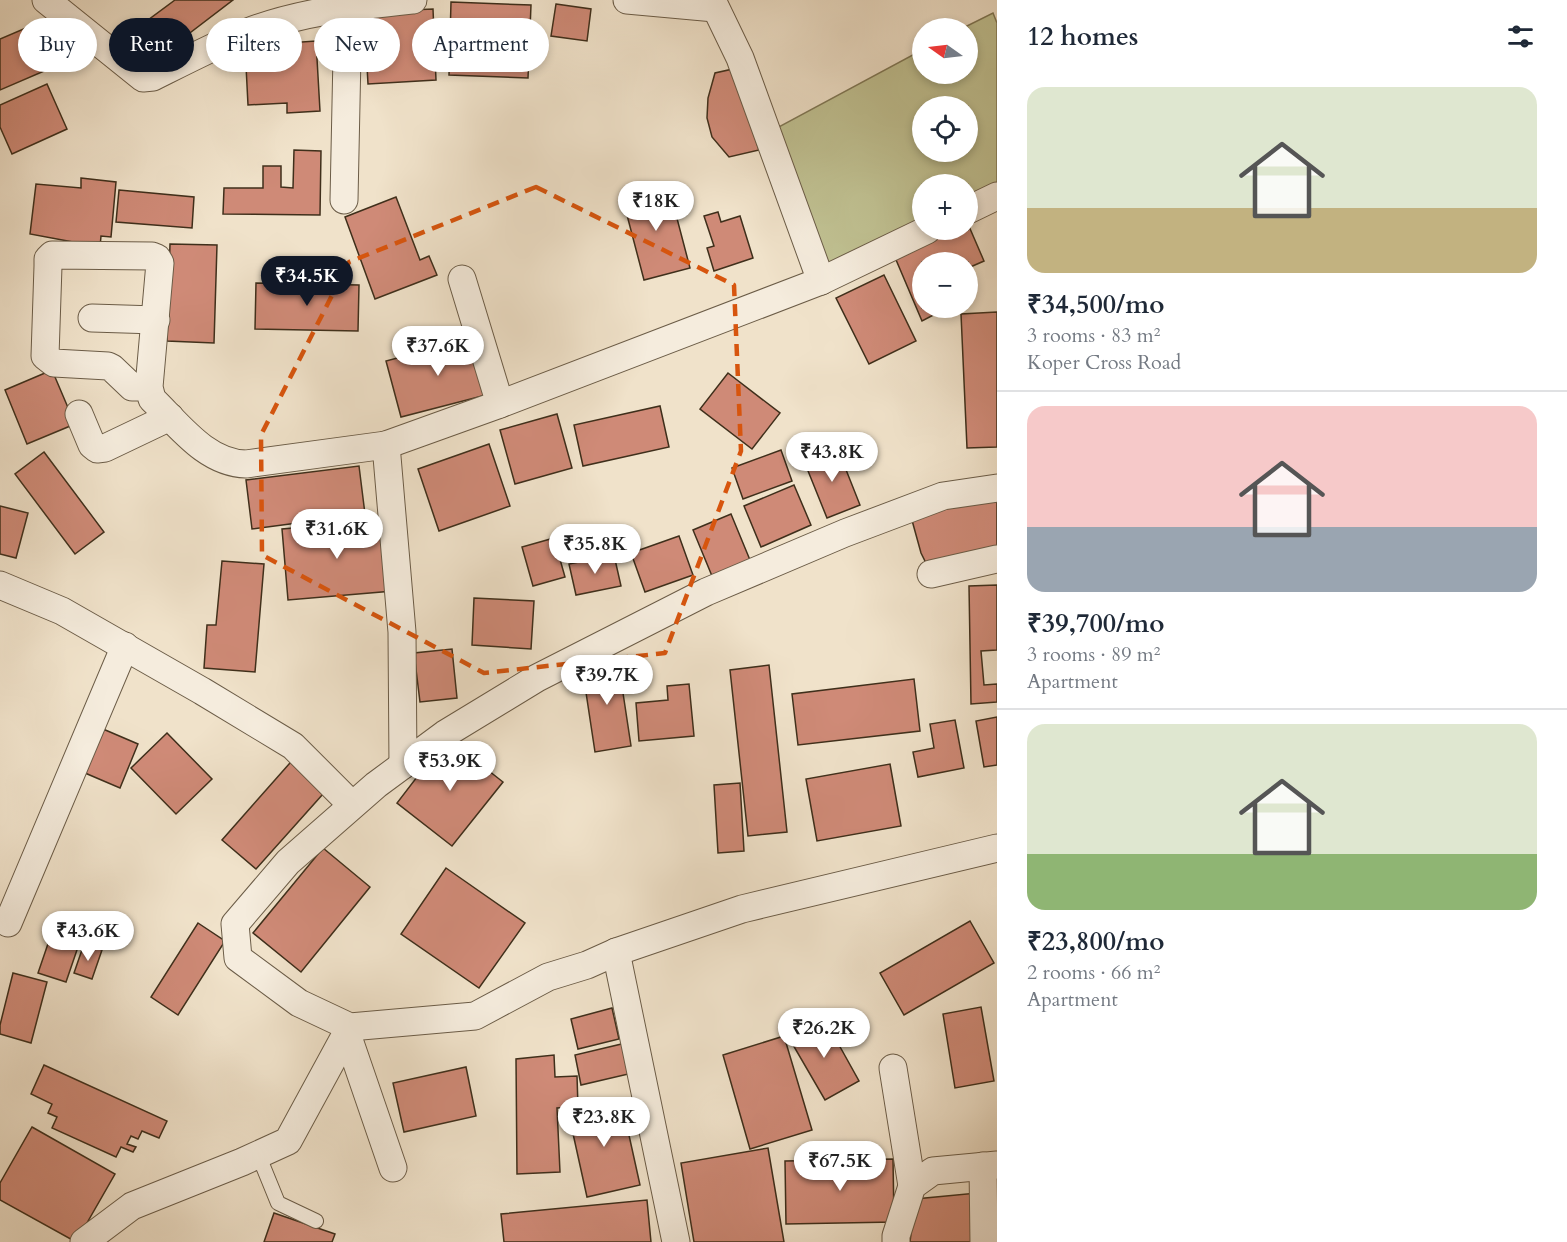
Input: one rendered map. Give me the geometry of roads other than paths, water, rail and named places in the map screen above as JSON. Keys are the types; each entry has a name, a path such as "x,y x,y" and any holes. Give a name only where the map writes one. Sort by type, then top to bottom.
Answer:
{"street":[{"path":"47,0 143,78 153,77 246,33 305,15 348,7 413,0"},
{"path":"627,0 714,4 740,58 821,281"},
{"path":"344,200 348,7"},
{"path":"978,205 997,196"},
{"path":"149,387 132,387 108,366 54,363 45,356 48,260 52,255 152,256 157,258 160,263 149,387 152,399 206,451 232,464 246,464 386,445 500,404 821,281 912,237"},
{"path":"462,279 500,404"},
{"path":"92,318 156,320"},
{"path":"80,414 92,445 97,449 105,448 170,417"},
{"path":"386,445 402,632 403,765"},
{"path":"997,488 944,496 845,533 706,592 537,678 445,734 352,805 288,861 235,924 238,958 299,1003 349,1030 475,1016 548,978 742,909 997,848"},
{"path":"931,574 997,559"},
{"path":"0,585 62,611 293,746 352,805"},
{"path":"8,923 125,646"},
{"path":"616,952 676,1242"},
{"path":"84,1242 132,1206 288,1141 349,1030"},
{"path":"349,1030 393,1168"},
{"path":"893,1068 912,1186 896,1242"},
{"path":"912,1186 933,1171 990,1166 984,1242"}],"lane":[{"path":"258,1154 278,1203 315,1221"}]}
